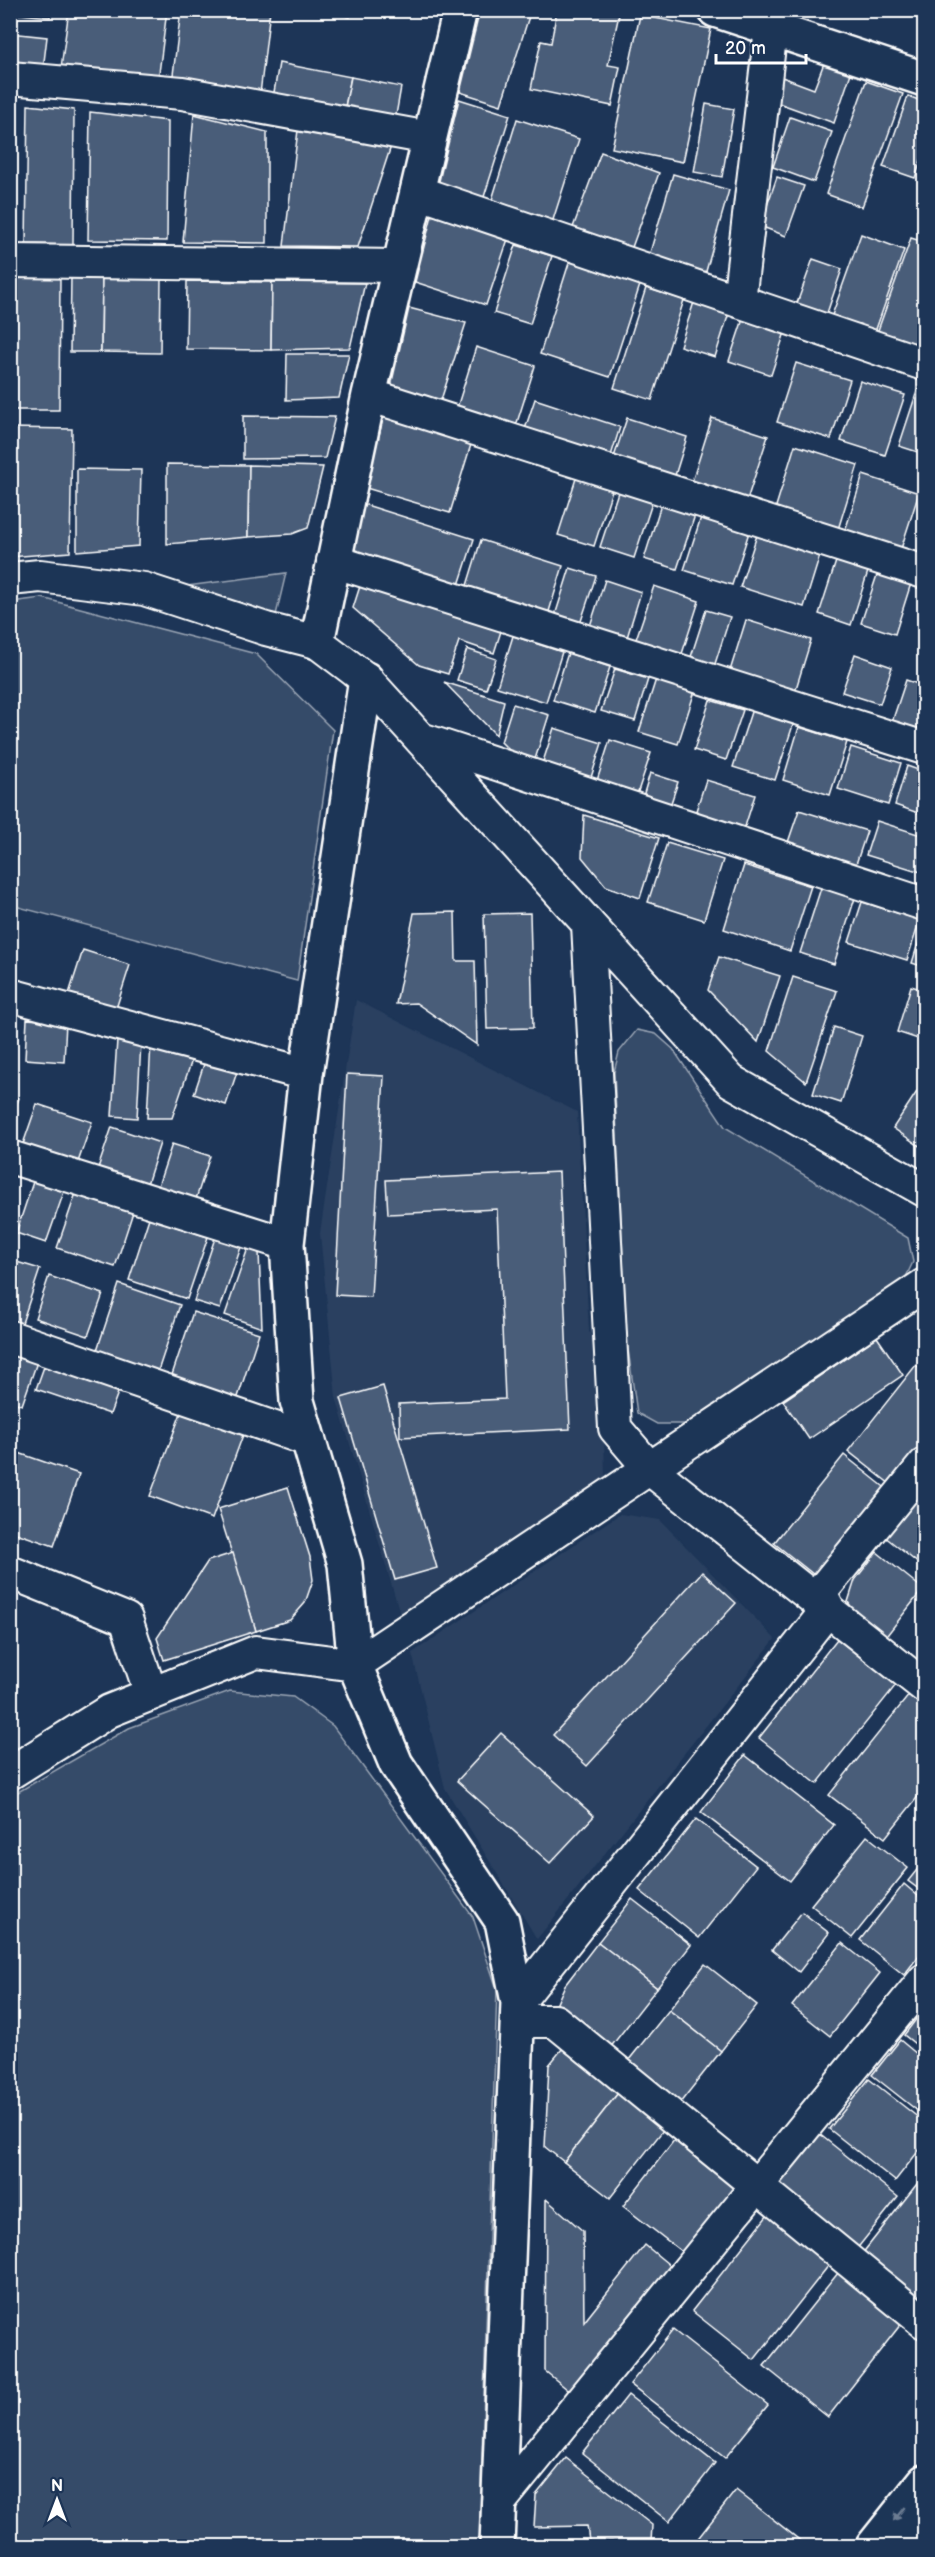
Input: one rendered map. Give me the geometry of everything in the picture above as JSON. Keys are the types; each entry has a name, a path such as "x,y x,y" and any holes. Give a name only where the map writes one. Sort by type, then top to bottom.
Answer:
{"street":[{"path":"318,642 369,395 460,10"},
{"path":"715,10 774,20 924,79"},
{"path":"739,301 774,20"},
{"path":"10,78 182,93 429,138"},
{"path":"417,192 924,364"},
{"path":"10,261 399,266"},
{"path":"369,395 924,572"},
{"path":"333,561 924,748"},
{"path":"10,579 40,576 144,589 266,630 318,642 366,679 731,1081 924,1190"},
{"path":"366,679 306,1074 287,1244 297,1401 345,1564 355,1665 396,1764 502,1921 517,2011 497,2547"},
{"path":"420,738 924,904"},
{"path":"588,924 615,1428 650,1469 924,1686"},
{"path":"10,995 306,1074"},
{"path":"10,1157 287,1244"},
{"path":"10,1773 109,1711 256,1652 355,1665 924,1285"},
{"path":"10,1337 309,1440"},
{"path":"828,1609 820,1593 924,1465"},
{"path":"10,1572 126,1619 151,1694"},
{"path":"517,2011 828,1609"},
{"path":"498,2504 924,1980"},
{"path":"517,2011 555,2021 924,2322"},
{"path":"873,2547 924,2482"},
{"path":"910,2547 924,2528"}],"shaded area":[{"path":"286,573 276,615 187,586"},
{"path":"42,598 256,654 333,730 297,981 11,905 11,602"},
{"path":"356,1000 577,1112 589,1332 602,1342 605,1481 402,1620 336,1397 320,1233"},
{"path":"637,1030 656,1034 673,1049 725,1127 908,1238 913,1262 905,1279 686,1424 657,1424 637,1413 627,1342 614,1072 619,1052"},
{"path":"620,1514 660,1520 775,1639 537,1939 445,1788 412,1653"},
{"path":"230,1691 293,1697 333,1726 473,1917 497,1989 479,2546 11,2546 11,1796 129,1728"}],"building":[{"path":"10,10 51,10 50,17 10,13"},
{"path":"69,10 167,10 158,81 61,68"},
{"path":"181,10 270,10 260,94 172,83"},
{"path":"315,10 351,10 350,17"},
{"path":"480,10 531,10 501,105 460,92"},
{"path":"557,10 620,10 608,65 620,67 612,106 531,89 541,41 551,43"},
{"path":"640,15 711,29 683,162 612,148"},
{"path":"10,33 47,37 42,78 10,75"},
{"path":"279,63 351,77 344,112 273,98"},
{"path":"824,63 851,73 834,123 773,101 782,77 814,89"},
{"path":"351,77 401,87 395,121 344,112"},
{"path":"866,81 903,94 862,207 826,194"},
{"path":"908,96 924,102 924,152 915,178 883,167"},
{"path":"459,99 510,115 483,200 438,185"},
{"path":"706,104 734,109 722,177 694,172"},
{"path":"28,105 74,110 73,245 26,244"},
{"path":"90,112 168,121 167,241 88,240"},
{"path":"194,114 267,132 267,243 183,242"},
{"path":"790,117 832,132 814,182 773,167"},
{"path":"517,119 579,139 552,223 491,203"},
{"path":"298,130 391,146 358,247 284,246"},
{"path":"601,152 659,173 631,250 572,230"},
{"path":"673,174 729,190 705,275 649,256"},
{"path":"777,177 804,186 786,236 760,226"},
{"path":"432,215 508,239 486,305 415,282"},
{"path":"861,234 904,250 875,332 831,318"},
{"path":"911,238 924,242 924,337 921,348 877,333"},
{"path":"516,245 552,256 530,324 494,313"},
{"path":"813,259 842,269 826,316 796,306"},
{"path":"570,260 641,282 610,377 540,354"},
{"path":"10,275 60,276 59,410 10,410"},
{"path":"71,276 102,277 101,352 70,352"},
{"path":"102,277 161,278 160,353 101,352"},
{"path":"187,281 272,282 271,350 186,349"},
{"path":"272,282 365,283 350,348 271,350"},
{"path":"646,288 684,300 652,400 614,388"},
{"path":"694,302 729,313 715,357 680,346"},
{"path":"409,308 466,323 439,406 390,390"},
{"path":"743,319 785,332 771,375 729,361"},
{"path":"476,347 535,366 514,432 455,414"},
{"path":"287,354 349,354 339,398 286,400"},
{"path":"796,363 850,380 831,439 777,422"},
{"path":"921,379 924,380 924,454 899,446"},
{"path":"860,381 905,395 885,455 841,441"},
{"path":"535,399 620,427 610,459 524,432"},
{"path":"385,411 473,438 450,513 366,488"},
{"path":"243,416 335,417 325,458 243,459"},
{"path":"627,418 687,437 673,482 612,463"},
{"path":"712,418 768,436 745,506 690,488"},
{"path":"10,428 72,429 70,552 10,557"},
{"path":"795,445 858,465 836,536 773,516"},
{"path":"167,464 249,465 248,537 167,544"},
{"path":"249,465 323,467 308,528 292,534 248,537"},
{"path":"77,469 141,470 139,546 77,551"},
{"path":"579,469 615,481 594,546 558,535"},
{"path":"863,475 919,493 899,555 843,537"},
{"path":"620,486 654,497 634,558 600,547"},
{"path":"663,498 697,509 677,569 644,559"},
{"path":"363,504 474,539 457,591 351,557"},
{"path":"703,511 751,526 732,585 684,570"},
{"path":"759,529 822,549 804,607 740,587"},
{"path":"481,540 563,566 547,618 465,592"},
{"path":"839,552 871,562 851,625 819,614"},
{"path":"880,566 913,577 895,634 861,623"},
{"path":"570,568 596,576 578,630 553,622"},
{"path":"605,580 641,592 625,644 588,632"},
{"path":"361,583 502,628 494,653 459,641 448,674 419,665 353,608"},
{"path":"654,586 699,601 680,660 634,645"},
{"path":"706,610 730,617 713,670 689,663"},
{"path":"746,620 811,640 794,695 729,674"},
{"path":"513,636 562,652 546,702 497,687"},
{"path":"924,638 924,654 920,653"},
{"path":"467,649 496,659 486,689 457,680"},
{"path":"568,653 610,667 595,713 553,700"},
{"path":"855,654 892,667 880,704 842,692"},
{"path":"615,669 648,679 635,721 601,711"},
{"path":"656,679 695,691 678,744 639,732"},
{"path":"906,680 924,686 924,736 891,725"},
{"path":"444,682 504,701 496,735"},
{"path":"710,700 743,710 726,760 694,750"},
{"path":"513,704 549,715 531,772 501,742"},
{"path":"752,709 794,722 775,780 733,767"},
{"path":"799,727 847,742 830,795 783,780"},
{"path":"554,728 602,743 586,793 538,777"},
{"path":"610,740 651,753 633,806 593,793"},
{"path":"851,747 901,763 888,805 838,789"},
{"path":"907,766 924,772 924,815 895,805"},
{"path":"650,773 678,782 668,812 641,803"},
{"path":"706,780 755,795 741,839 692,823"},
{"path":"799,810 867,831 852,876 784,854"},
{"path":"584,815 659,838 640,898 606,886 582,857"},
{"path":"877,821 924,836 924,873 866,855"},
{"path":"667,843 723,860 704,920 648,902"},
{"path":"744,865 811,886 790,951 724,929"},
{"path":"821,888 855,898 834,964 800,953"},
{"path":"862,902 920,920 907,960 849,942"},
{"path":"455,912 456,961 475,961 477,1045 416,1003 396,1004 414,913"},
{"path":"530,913 533,1028 487,1029 484,914"},
{"path":"924,924 924,967 912,963"},
{"path":"83,950 130,965 114,1015 67,1000"},
{"path":"719,957 780,976 758,1042 708,990"},
{"path":"793,977 837,991 806,1082 769,1051"},
{"path":"911,986 924,990 924,1041 897,1032"},
{"path":"10,1006 17,1006 12,1078 10,1078"},
{"path":"27,1019 66,1022 64,1062 25,1059"},
{"path":"834,1027 862,1036 841,1103 813,1094"},
{"path":"117,1040 141,1042 137,1118 112,1116"},
{"path":"151,1043 193,1057 172,1118 147,1118"},
{"path":"205,1061 237,1072 226,1105 194,1094"},
{"path":"347,1074 384,1076 371,1297 335,1295"},
{"path":"924,1081 924,1149 893,1128"},
{"path":"10,1096 19,1098 10,1122"},
{"path":"37,1104 92,1122 77,1165 22,1147"},
{"path":"112,1127 160,1143 147,1184 98,1168"},
{"path":"172,1144 210,1156 195,1202 157,1189"},
{"path":"559,1172 570,1429 400,1437 399,1404 505,1399 497,1209 388,1214 386,1180"},
{"path":"34,1179 65,1189 46,1243 16,1233"},
{"path":"77,1190 134,1209 115,1267 57,1248"},
{"path":"149,1218 208,1237 187,1299 129,1280"},
{"path":"215,1238 241,1247 220,1309 194,1301"},
{"path":"248,1248 259,1252 262,1328 225,1315"},
{"path":"10,1260 40,1269 20,1329 10,1326"},
{"path":"49,1276 103,1294 88,1336 35,1318"},
{"path":"119,1284 180,1305 156,1377 95,1356"},
{"path":"193,1312 259,1333 237,1400 171,1378"},
{"path":"877,1337 903,1375 809,1439 783,1401"},
{"path":"10,1353 37,1362 22,1405 10,1401"},
{"path":"45,1364 119,1390 110,1414 36,1389"},
{"path":"916,1365 924,1372 924,1441 890,1484 848,1451"},
{"path":"383,1386 437,1568 395,1580 341,1398"},
{"path":"181,1413 243,1435 212,1519 150,1496"},
{"path":"10,1450 79,1474 54,1546 10,1531"},
{"path":"844,1455 888,1490 818,1578 774,1543"},
{"path":"288,1487 310,1557 313,1580 305,1603 290,1620 256,1631 218,1509"},
{"path":"913,1499 924,1508 924,1568 884,1536"},
{"path":"877,1552 923,1589 884,1639 860,1620 848,1602 855,1580"},
{"path":"233,1553 256,1631 164,1660 157,1638 208,1561"},
{"path":"702,1572 736,1603 587,1766 553,1735"},
{"path":"837,1639 896,1685 817,1784 759,1738"},
{"path":"909,1695 924,1708 924,1789 885,1838 829,1795"},
{"path":"501,1733 594,1816 550,1863 457,1781"},
{"path":"745,1755 834,1825 790,1881 701,1812"},
{"path":"696,1819 756,1866 699,1938 639,1890"},
{"path":"867,1836 908,1868 852,1938 811,1905"},
{"path":"924,1861 924,1893 908,1881"},
{"path":"904,1884 924,1901 924,1949 904,1975 860,1940"},
{"path":"632,1899 691,1945 657,1988 598,1942"},
{"path":"802,1912 829,1933 799,1972 772,1950"},
{"path":"598,1942 657,1988 606,2053 568,2023 557,2003 565,1985"},
{"path":"842,1943 880,1973 830,2036 792,2006"},
{"path":"705,1964 757,2005 721,2051 669,2010"},
{"path":"924,2009 924,2051 904,2035"},
{"path":"669,2010 721,2051 676,2108 624,2066"},
{"path":"900,2040 924,2060 924,2105 919,2112 872,2075"},
{"path":"562,2049 618,2093 564,2162 545,2147 549,2065"},
{"path":"869,2079 924,2122 924,2144 895,2181 829,2129"},
{"path":"618,2093 664,2129 610,2198 564,2162"},
{"path":"818,2133 898,2197 856,2250 776,2186"},
{"path":"675,2139 738,2189 686,2255 623,2206"},
{"path":"924,2175 924,2304 862,2254"},
{"path":"546,2199 583,2231 584,2322 645,2245 673,2268 573,2394 545,2371"},
{"path":"771,2211 833,2260 754,2360 692,2311"},
{"path":"838,2273 901,2324 828,2417 764,2366"},
{"path":"673,2330 768,2405 725,2458 630,2384"},
{"path":"628,2395 715,2463 669,2522 582,2453"},
{"path":"566,2458 652,2525 651,2542 589,2541 587,2526 534,2527 536,2495"},
{"path":"736,2490 807,2546 692,2546"}]}
